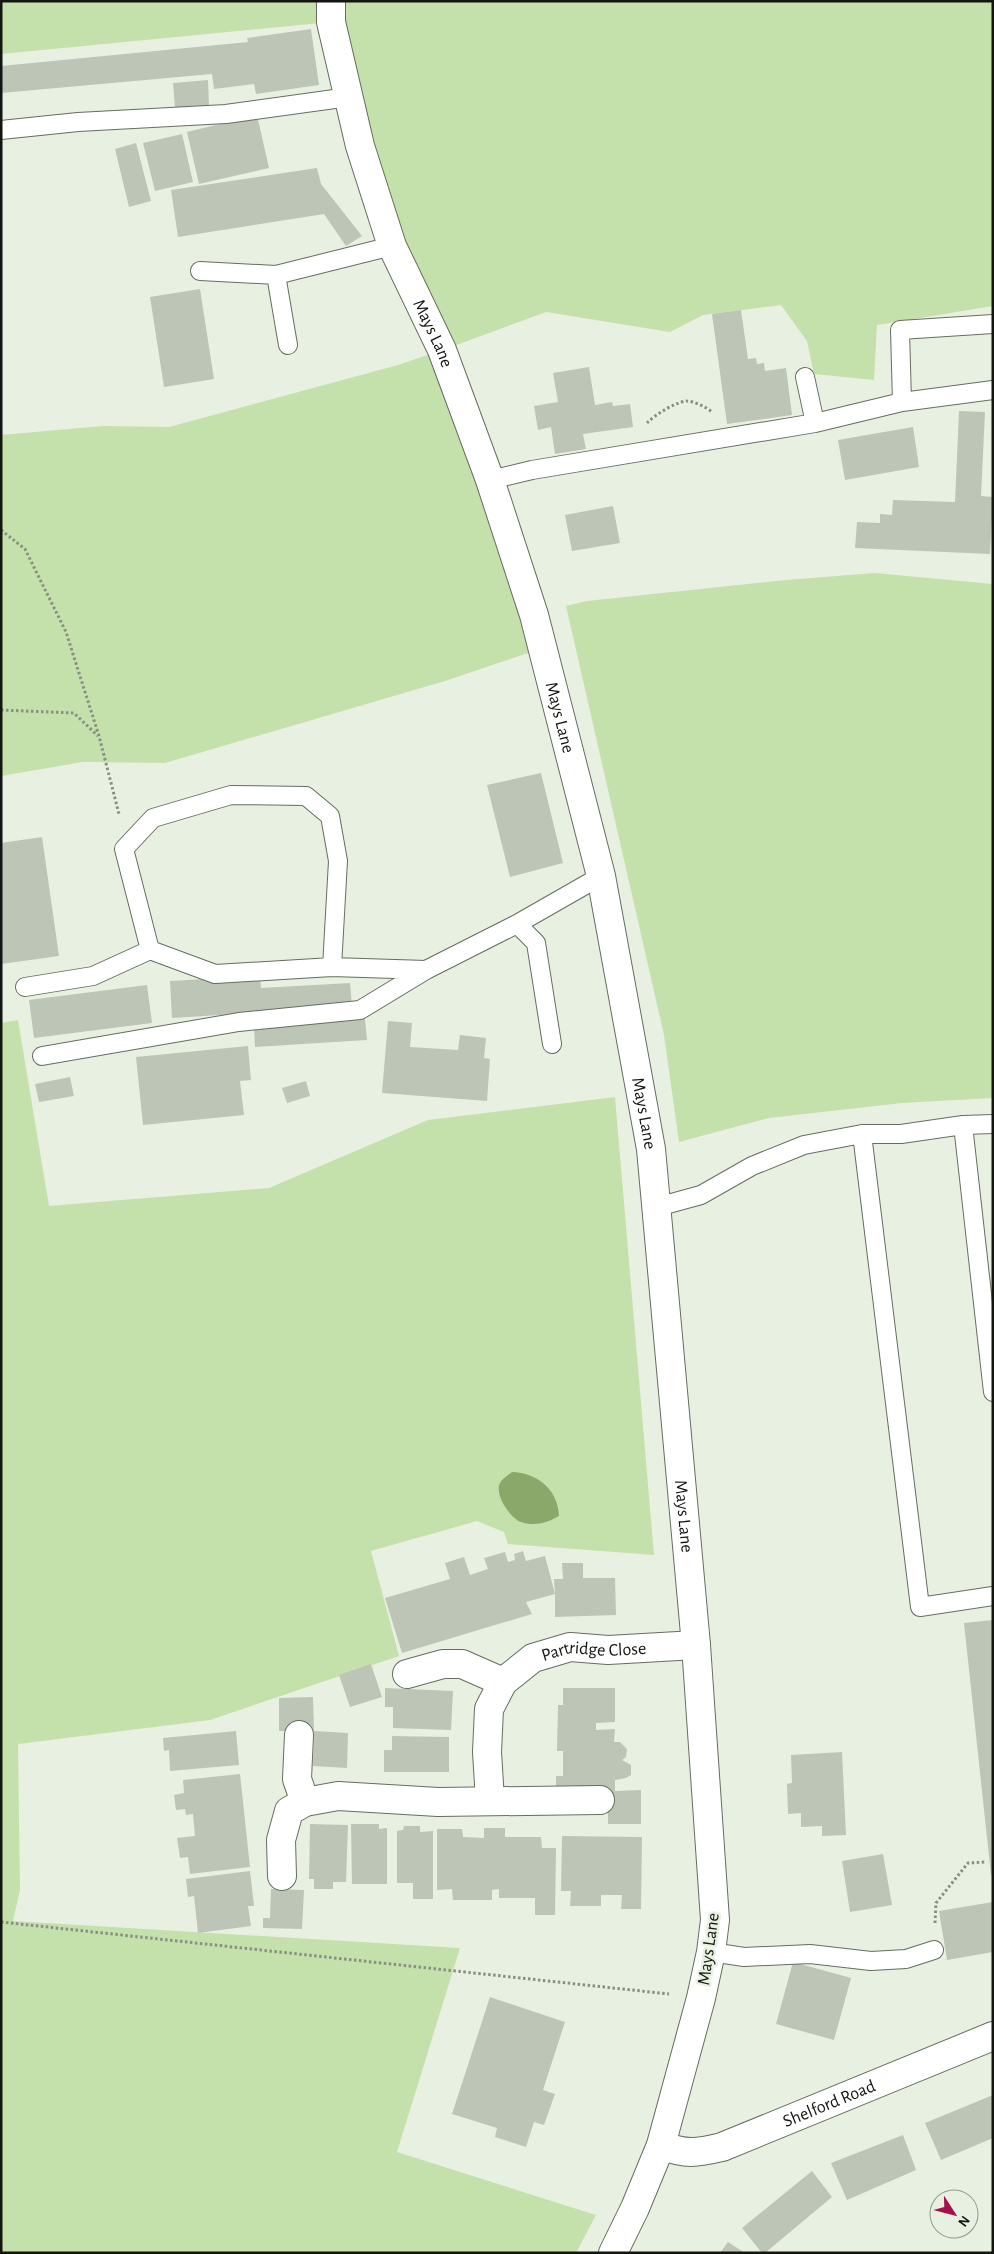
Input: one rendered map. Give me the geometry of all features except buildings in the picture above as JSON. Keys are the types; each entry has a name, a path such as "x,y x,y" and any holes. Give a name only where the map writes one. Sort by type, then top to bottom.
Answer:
{"street":[{"name":"Mays Lane","path":"331,1 332,22 360,146 392,246 442,350 490,480 544,648 602,876 642,1094 657,1207 696,1645 715,1920 711,1952 701,1998 661,2145 635,2208 613,2253"},
{"name":"Partridge Close","path":"490,1800 487,1752 489,1709 503,1682 534,1658 570,1647 608,1650 696,1645"},
{"path":"407,1674 443,1664 462,1664 503,1682"},
{"path":"300,1735 297,1779 306,1802"},
{"path":"282,1876 281,1840 289,1811 306,1802 338,1796 438,1802 600,1800"},
{"name":"Shelford Road","path":"661,2145 679,2152 696,2153 722,2147 993,2036"}],"lane":[{"path":"1,130 78,122 226,114 349,97"},
{"path":"200,271 276,274 392,246"},
{"path":"276,274 288,345"},
{"path":"902,402 900,330 993,324"},
{"path":"805,377 815,423"},
{"path":"490,480 532,470 815,423 902,402 993,390"},
{"path":"150,950 124,849 153,818 230,795 306,796 330,816 338,861 332,967"},
{"path":"42,1056 239,1022 360,1010 426,970 517,924 602,876"},
{"path":"517,924 536,943 552,1044"},
{"path":"25,986 93,976 150,950 215,974 332,967 426,970"},
{"path":"657,1207 701,1195 752,1166 804,1145 862,1134 901,1134 964,1125 993,1124"},
{"path":"964,1125 993,1392"},
{"path":"862,1134 920,1607 993,1596"},
{"path":"711,1952 744,1958 810,1954 871,1961 906,1959 934,1950"}],"path":[{"path":"1,530 25,549 66,632 99,736 117,801 124,849"},
{"path":"1,710 74,713 99,736"},
{"path":"934,1950 936,1903 968,1863 986,1862"},
{"path":"1,1922 701,1998"}],"shaded area":[{"path":"1,1 993,1 993,306 877,325 874,380 814,374 807,341 781,305 703,315 670,332 546,312 443,350 543,648 445,681 165,763 83,762 1,776 1,435 103,426 169,427 398,365 442,350 392,246 331,22 1,54"},
{"path":"875,573 993,584 993,1098 902,1103 769,1118 679,1142 664,1035 566,606 587,601 786,580"},
{"path":"18,1020 49,1206 269,1188 428,1120 615,1097 654,1555 508,1544 504,1532 477,1521 371,1551 399,1656 210,1720 18,1744 20,1890 13,1921 460,1948 397,2152 596,2215 576,2253 1,2253 1,1023"},
{"path":"512,1472 538,1479 544,1484 555,1498 559,1516 546,1522 531,1524 521,1522 512,1516 501,1499 499,1488 502,1480"}]}
